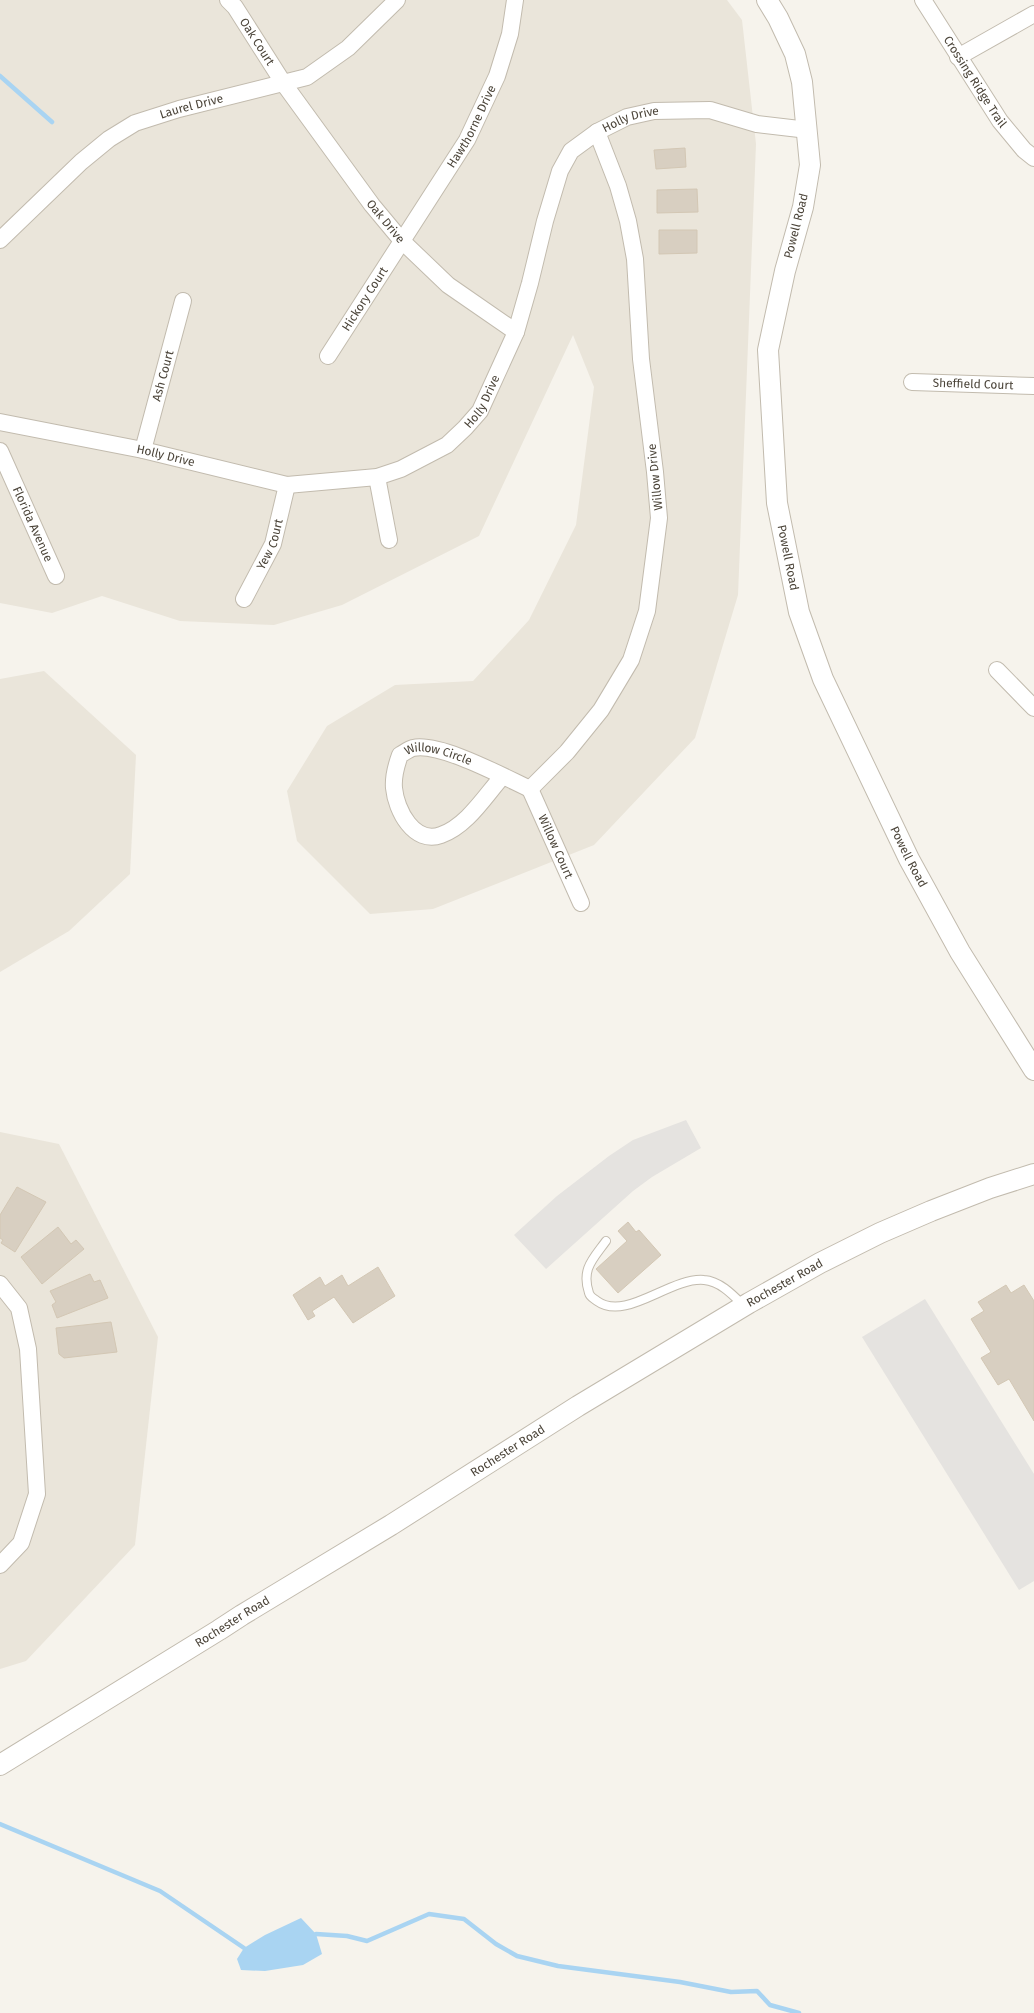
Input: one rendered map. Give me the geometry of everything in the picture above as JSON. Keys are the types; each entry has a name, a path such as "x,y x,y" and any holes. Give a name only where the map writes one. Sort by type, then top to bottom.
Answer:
{"street":[{"name":"Oak Court","path":"228,0 235,7 284,84"},
{"name":"Laurel Drive","path":"0,240 81,162 109,138 135,123 179,109 284,84 307,77 348,48 397,0"},
{"name":"Hawthorne Drive","path":"402,241 467,140 491,90 510,34 515,0"},
{"name":"Powell Road","path":"767,0 778,18 795,54 802,82 808,130 810,165 803,207 785,271 768,350 777,502 799,612 823,679 910,859 960,952 1034,1070"},
{"name":"Crossing Ridge Trail","path":"923,0 1000,121 1024,150 1034,158"},
{"path":"958,57 1034,14"},
{"name":"Oak Drive","path":"284,84 372,205 402,241 448,285 516,332"},
{"name":"Holly Drive","path":"0,422 143,450 287,485 377,477 401,469 447,445 480,411 516,332 545,221 560,171 571,151 597,132 627,117 654,111 685,109 710,110 758,124 808,130"},
{"name":"Willow Drive","path":"530,789 567,752 601,710 631,660 647,612 659,518 641,359 636,259 628,221 618,186 597,132"},
{"name":"Hickory Court","path":"328,356 402,241"},
{"name":"Ash Court","path":"143,450 183,301"},
{"name":"Sheffield Court","path":"912,382 1034,386"},
{"name":"Florida Avenue","path":"0,451 56,576"},
{"path":"377,477 389,540"},
{"name":"Yew Court","path":"244,599 273,544 287,485"},
{"path":"997,670 1034,708"},
{"name":"Willow Circle","path":"502,777 466,819 454,829 440,836 430,837 411,827 404,818 397,803 394,788 395,771 400,755 413,748 430,747 446,752 530,789"},
{"name":"Willow Court","path":"530,789 581,903"},
{"name":"Rochester Road","path":"0,1765 242,1615 391,1525 578,1406 820,1263 880,1233 990,1188 1034,1174"},
{"path":"0,1284 19,1308 28,1349 37,1494 21,1543 0,1565"}],"lane":[{"path":"606,1241 588,1265 585,1282 590,1296 603,1305 616,1308 633,1303 688,1280 705,1280 721,1286 745,1306"}],"shaded area":[{"path":"0,0 727,0 742,20 756,144 738,595 695,738 594,845 433,909 370,914 297,841 287,791 327,726 395,685 473,681 529,620 576,525 594,387 573,335 479,536 342,605 274,625 180,621 102,596 52,613 0,603"},
{"path":"44,671 136,755 130,874 69,931 0,972 0,679"},
{"path":"686,1120 701,1148 652,1177 633,1191 546,1269 514,1235 557,1196 609,1156 633,1140"},
{"path":"0,1132 59,1144 158,1337 135,1545 26,1661 0,1669"},
{"path":"925,1299 1034,1474 1034,1581 1019,1590 862,1337"}],"water":[{"path":"301,1918 316,1934 322,1954 303,1965 265,1971 241,1970 237,1959 244,1948 265,1935"}],"building":[{"path":"685,148 686,167 656,169 654,150"},
{"path":"697,189 698,212 657,213 657,190"},
{"path":"659,230 697,230 697,253 659,254"},
{"path":"17,1187 46,1202 15,1252 1,1243 3,1240 0,1238 0,1215"},
{"path":"628,1222 636,1232 639,1230 661,1255 618,1293 596,1269 627,1241 618,1231"},
{"path":"58,1227 71,1244 76,1240 84,1249 42,1284 21,1257"},
{"path":"378,1267 395,1296 353,1323 334,1297 312,1311 315,1316 308,1320 293,1295 320,1277 325,1286 342,1275 348,1286"},
{"path":"90,1274 94,1282 100,1280 108,1298 57,1318 52,1305 56,1302 50,1291"},
{"path":"1006,1285 1011,1293 1024,1285 1034,1301 1034,1421 1009,1379 998,1385 981,1358 991,1352 971,1319 984,1311 978,1302"},
{"path":"111,1322 117,1352 64,1358 59,1354 56,1328"}],"waterway":[{"path":"0,76 52,122"},
{"path":"0,1824 160,1891 244,1948"},
{"path":"316,1934 347,1936 367,1941 429,1914 464,1919 496,1944 517,1956 558,1966 680,1982 731,1992 757,1991 770,2005 799,2013"}]}
